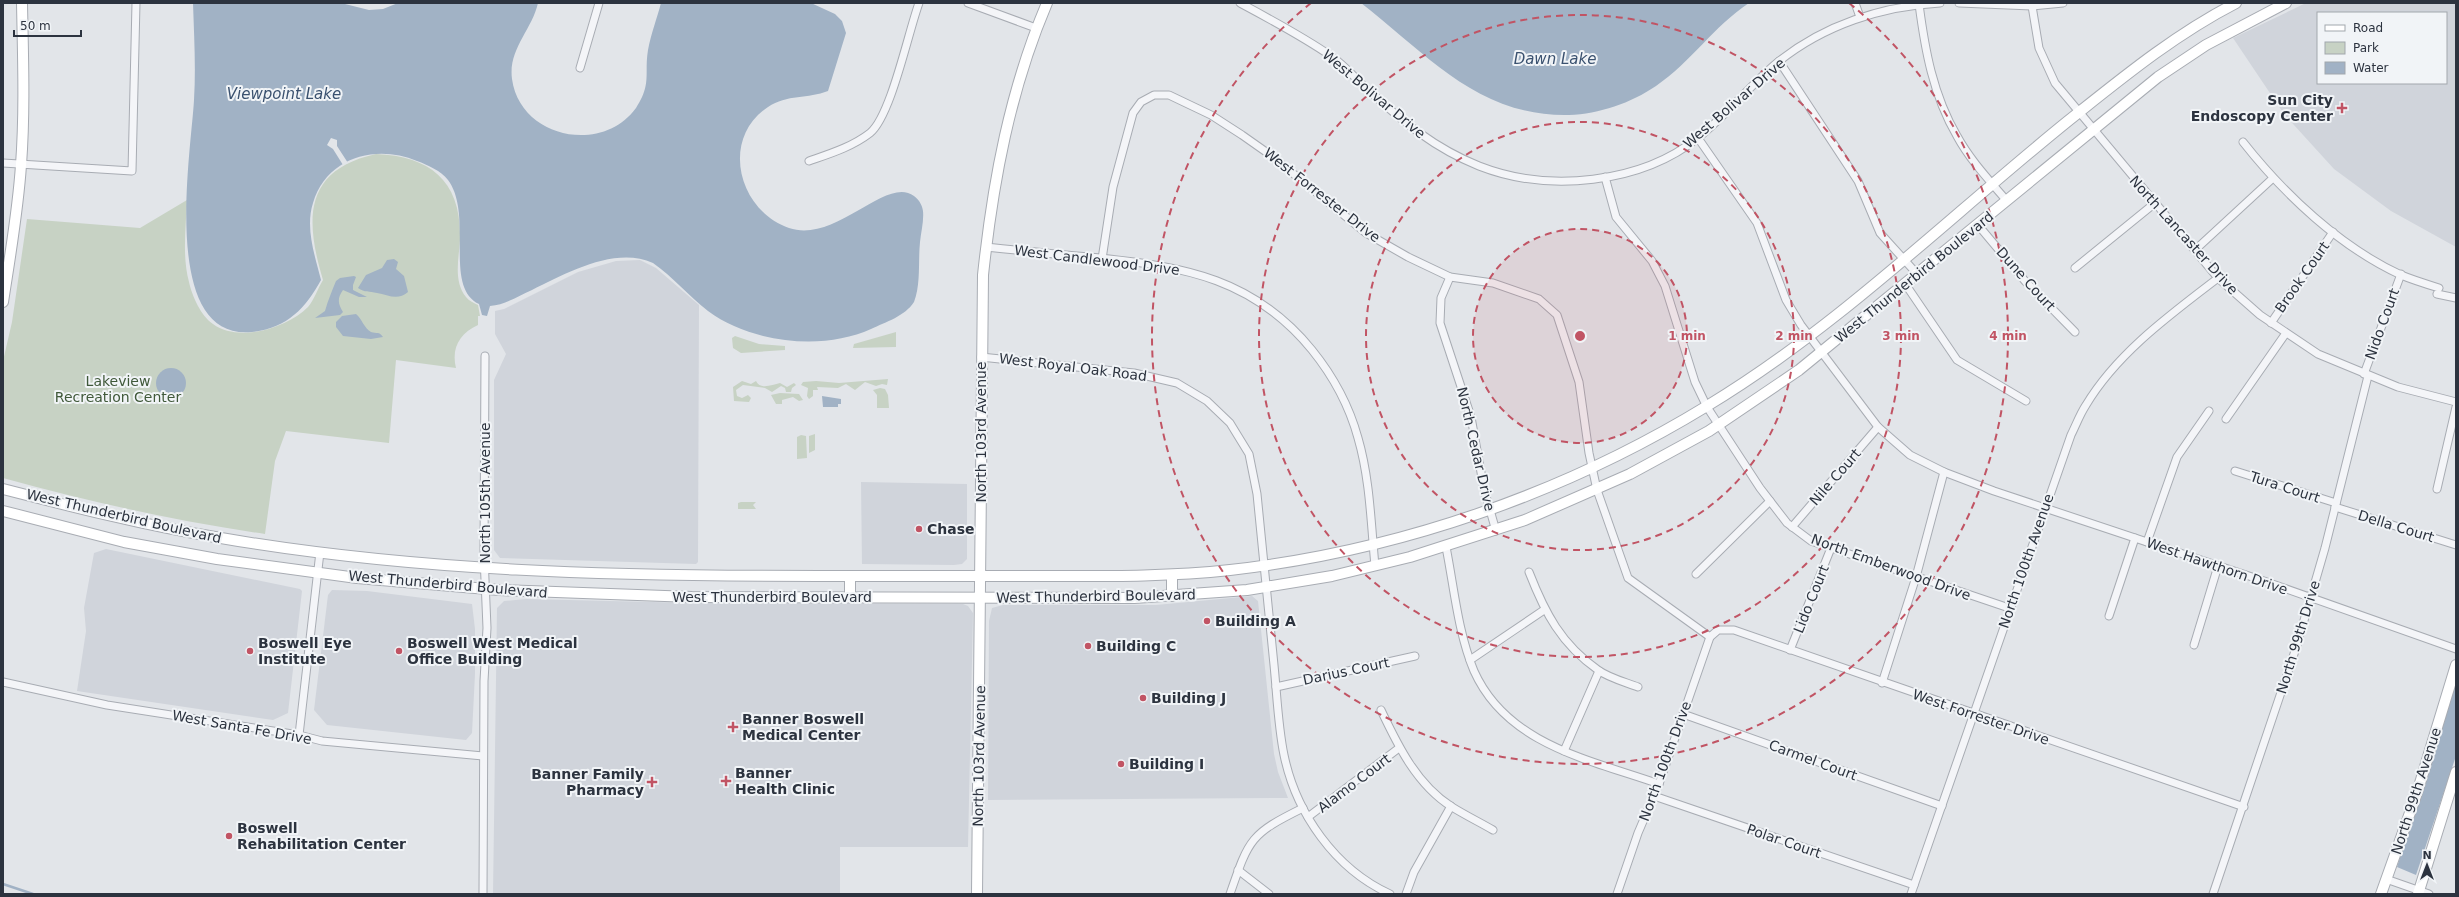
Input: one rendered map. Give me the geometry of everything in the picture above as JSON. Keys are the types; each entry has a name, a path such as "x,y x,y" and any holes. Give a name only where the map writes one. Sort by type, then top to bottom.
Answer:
{"street":[{"path":"3,302 15,224 22,164 24,73 22,3"},
{"path":"3,164 132,171 136,3"},
{"path":"580,68 599,3"},
{"path":"809,161 858,141 871,132 880,120 890,97 919,3"},
{"path":"968,3 1036,28"},
{"name":"North 103rd Avenue","path":"977,894 981,356 983,275 994,189 1008,117 1036,28 1047,3"},
{"name":"West Bolivar Drive","path":"1240,3 1274,21 1332,57 1415,131 1448,152 1481,167 1513,176 1570,181 1605,177 1656,162 1680,150 1698,138 1729,112 1779,61 1823,33 1860,17 1919,4 1940,3"},
{"path":"1855,3 1860,17"},
{"path":"1959,3 2032,6 2063,3"},
{"name":"West Thunderbird Boulevard","path":"3,488 189,532 320,552 485,568 614,575 1172,575 1264,565 1373,544 1490,510 1541,490 1643,442 1706,407 1808,336 1904,259 2078,113 2165,44 2236,3"},
{"name":"West Thunderbird Boulevard","path":"3,511 124,542 217,559 317,573 486,589 619,596 980,598 1172,596 1266,587 1375,566 1446,547 1496,530 1597,490 1656,461 1717,425 1785,381 1821,354 1906,285 2092,129 2181,61 2233,30 2286,3"},
{"path":"1919,4 1926,54 1942,106 1957,136 2006,201"},
{"name":"North Lancaster Drive","path":"2032,6 2036,35 2046,65 2055,83 2078,113 2218,278 2270,323 2318,354 2398,387 2456,402"},
{"path":"1779,61 1858,181 1880,233 1918,275"},
{"name":"West Forrester Drive","path":"1102,259 1113,187 1133,113 1141,102 1154,95 1169,95 1211,115 1270,154 1366,233 1408,257 1450,277 1493,283 1539,299 1557,315 1579,382 1597,490 1628,578 1710,637"},
{"name":"West Hawthorn Drive","path":"1698,138 1757,223 1786,300 1808,336 1878,427 1910,455 1944,472 2045,508 2218,566 2456,649"},
{"path":"2243,142 2272,179 2299,205 2333,232 2401,274 2456,298"},
{"name":"North Emberwood Drive","path":"1605,177 1616,217 1652,261 1665,286 1695,382 1706,407 1770,501 1792,527 1811,541 2009,608"},
{"path":"2195,250 2272,179"},
{"path":"2075,268 2155,203"},
{"name":"Dune Court","path":"1978,225 2025,282 2075,332"},
{"name":"Brook Court","path":"2270,323 2333,232"},
{"name":"West Candlewood Drive","path":"986,247 1164,265 1222,282 1261,303 1299,335 1330,374 1353,421 1365,470 1375,566"},
{"name":"Nido Court","path":"2366,375 2401,274"},
{"name":"North Cedar Drive","path":"1450,277 1441,298 1440,323 1471,417 1490,510 1496,530"},
{"name":"North 100th Avenue","path":"1911,894 1974,715 2009,608 2071,435 2086,404 2130,351 2161,322 2218,278"},
{"path":"1906,285 1957,360 2026,401"},
{"path":"2226,419 2286,333"},
{"name":"North 105th Avenue","path":"483,894 483,756 486,589 485,356"},
{"name":"West Royal Oak Road","path":"981,356 1134,372 1177,383 1207,401 1230,423 1249,454 1257,494 1284,755 1293,786 1308,817 1329,846 1352,871 1377,888 1390,894"},
{"name":"North 99th Drive","path":"2213,894 2244,807 2296,648 2336,505 2366,375"},
{"path":"2437,489 2456,407"},
{"path":"2147,542 2177,457 2209,411"},
{"name":"Nile Court","path":"1792,527 1878,427"},
{"name":"Tura Court","path":"2235,471 2336,505"},
{"path":"1882,683 1916,577 1944,472"},
{"path":"1696,574 1770,501"},
{"name":"Della Court","path":"2336,505 2456,545"},
{"path":"2109,616 2135,538"},
{"path":"1446,547 1470,660 1481,684 1502,713 1536,739 1564,751 1660,784"},
{"name":"Lido Court","path":"1790,650 1831,548"},
{"path":"299,735 320,552"},
{"path":"2194,645 2218,566"},
{"path":"1529,572 1544,610 1569,644 1599,671 1638,687"},
{"path":"1172,575 1172,596"},
{"path":"850,576 850,597"},
{"path":"1470,660 1544,610"},
{"name":"West Forrester Drive","path":"1718,630 1734,630 1974,715 2244,807"},
{"name":"North 100th Drive","path":"1617,894 1638,833 1660,784 1710,637 1718,630"},
{"name":"Darius Court","path":"1276,687 1415,656"},
{"name":"North 99th Avenue","path":"2381,894 2417,793 2456,666"},
{"path":"1564,751 1599,671"},
{"name":"West Santa Fe Drive","path":"3,682 108,704 336,742 483,756"},
{"path":"1381,710 1399,748 1424,782 1451,806 1493,830"},
{"name":"Carmel Court","path":"1683,714 1942,806"},
{"name":"Alamo Court","path":"1308,817 1399,748"},
{"path":"2418,892 2456,772"},
{"name":"Polar Court","path":"1654,796 1914,885"},
{"path":"1406,894 1414,872 1451,806"},
{"path":"1230,894 1246,849 1255,836 1269,825 1303,808"},
{"path":"1238,870 1269,894"},
{"path":"2386,879 2418,892 2429,894"}],"shaded area":[{"path":"2306,3 2456,3 2456,247 2391,211 2334,169 2284,114 2233,38"},
{"path":"640,260 656,268 699,305 698,562 696,564 500,558 494,550 494,380 506,354 495,334 495,311 504,309 578,272 616,261"},
{"path":"861,482 967,484 967,559 962,564 954,565 862,564"},
{"path":"106,549 300,589 302,591 288,713 273,720 77,691 86,631 84,608 94,553"},
{"path":"332,590 367,591 472,604 475,629 475,674 472,733 466,740 327,725 314,710 328,595"},
{"path":"1252,596 1258,601 1274,754 1278,772 1288,798 988,800 989,621 992,608 1003,605 1156,605"},
{"name":"Banner Boswell Medical Center","path":"526,599 695,603 963,604 968,606 973,613 968,847 840,847 840,894 493,894 497,608 504,601"}],"green space":[{"name":"Lakeview Recreation Center","path":"376,154 413,160 427,167 439,176 449,188 455,202 459,220 459,284 467,298 478,305 480,316 478,316 478,325 466,332 458,342 455,354 456,368 396,360 389,443 286,431 275,461 265,534 133,510 3,478 3,361 12,322 27,219 140,228 187,200 185,241 186,262 190,287 195,299 205,316 213,324 224,330 249,333 276,327 299,315 308,307 323,280 313,237 315,200 322,185 334,172 352,162"},
{"path":"896,332 896,347 853,348 854,344"},
{"path":"735,336 759,344 785,346 785,350 741,353 733,348 732,338"},
{"path":"888,379 887,385 882,384 876,386 865,382 855,390 846,384 838,388 817,387 818,390 813,390 813,396 809,399 807,396 808,388 801,385 803,382 816,381 839,383"},
{"path":"742,381 751,384 756,381 758,384 763,386 770,386 780,383 787,387 794,383 796,385 792,388 791,392 786,392 785,388 781,386 772,392 765,388 743,385 736,390 737,396 742,398 748,395 751,398 749,402 734,401 733,387"},
{"path":"880,388 885,389 888,395 889,408 877,408 877,395 873,390"},
{"path":"780,393 799,394 803,400 799,401 793,397 782,400 782,404 776,404 771,395"},
{"path":"815,434 815,450 809,453 809,436"},
{"path":"801,435 806,436 807,458 797,459 797,437"},
{"path":"756,502 753,505 756,509 738,509 738,503"}],"water":[{"name":"Viewpoint Lake","path":"193,3 341,3 369,10 383,9 398,3 538,3 535,13 514,58 512,79 518,99 530,115 546,126 564,133 584,135 603,132 621,123 636,108 641,100 646,85 648,50 661,3 811,3 835,14 842,21 846,33 828,91 813,95 790,98 775,103 768,107 753,121 744,137 740,155 741,173 747,190 757,206 771,219 789,228 807,230 824,227 889,194 903,192 914,196 921,205 923,211 923,223 919,249 918,288 914,302 906,311 895,318 852,336 831,340 810,341 766,337 725,322 708,311 653,263 638,259 623,258 591,264 560,276 511,300 490,306 487,316 482,315 479,304 468,295 463,282 460,267 459,212 455,195 448,180 430,166 401,156 385,154 355,158 341,165 329,175 320,187 313,203 310,232 321,280 301,308 285,321 264,330 252,332 223,327 203,307 192,277 187,240 189,160 195,88"},
{"name":"Dawn Lake","path":"1361,3 1749,3 1736,12 1680,66 1656,86 1636,98 1603,110 1569,115 1537,113 1507,106 1481,94 1456,79 1432,61"},
{"path":"394,259 398,262 396,269 404,276 408,292 404,295 393,297 360,290 358,288 366,275 382,268 387,260"},
{"path":"356,277 353,290 367,297 359,297 343,290 339,298 339,304 343,312 340,315 315,318 325,311 336,281 340,278"},
{"path":"356,314 371,332 379,333 383,337 371,339 343,336 336,327 336,322 342,316"},
{"path":"171,368 177,369 185,377 185,389 177,397 171,398 165,397 157,389 156,383 157,377 165,369"},
{"path":"822,396 841,399 841,404 838,404 838,407 823,407"},
{"path":"2456,682 2456,756 2416,875 2397,867"}],"pier":[{"path":"331,138 337,140 337,146 348,163 343,165 333,149 327,145"}],"waterway":[{"path":"3,884 33,894"}],"place":[{"name":"Sun City Endoscopy Center","path":"2342,108"},
{"name":"Chase","path":"919,529"},
{"name":"Building A","path":"1207,621"},
{"name":"Building C","path":"1088,646"},
{"name":"Boswell Eye Institute","path":"250,651"},
{"name":"Boswell West Medical Office Building","path":"399,651"},
{"name":"Building J","path":"1143,698"},
{"name":"Banner Boswell Medical Center","path":"733,727"},
{"name":"Building I","path":"1121,764"},
{"name":"Banner Health Clinic","path":"726,781"},
{"name":"Banner Family Pharmacy","path":"652,782"},
{"name":"Boswell Rehabilitation Center","path":"229,836"}]}
